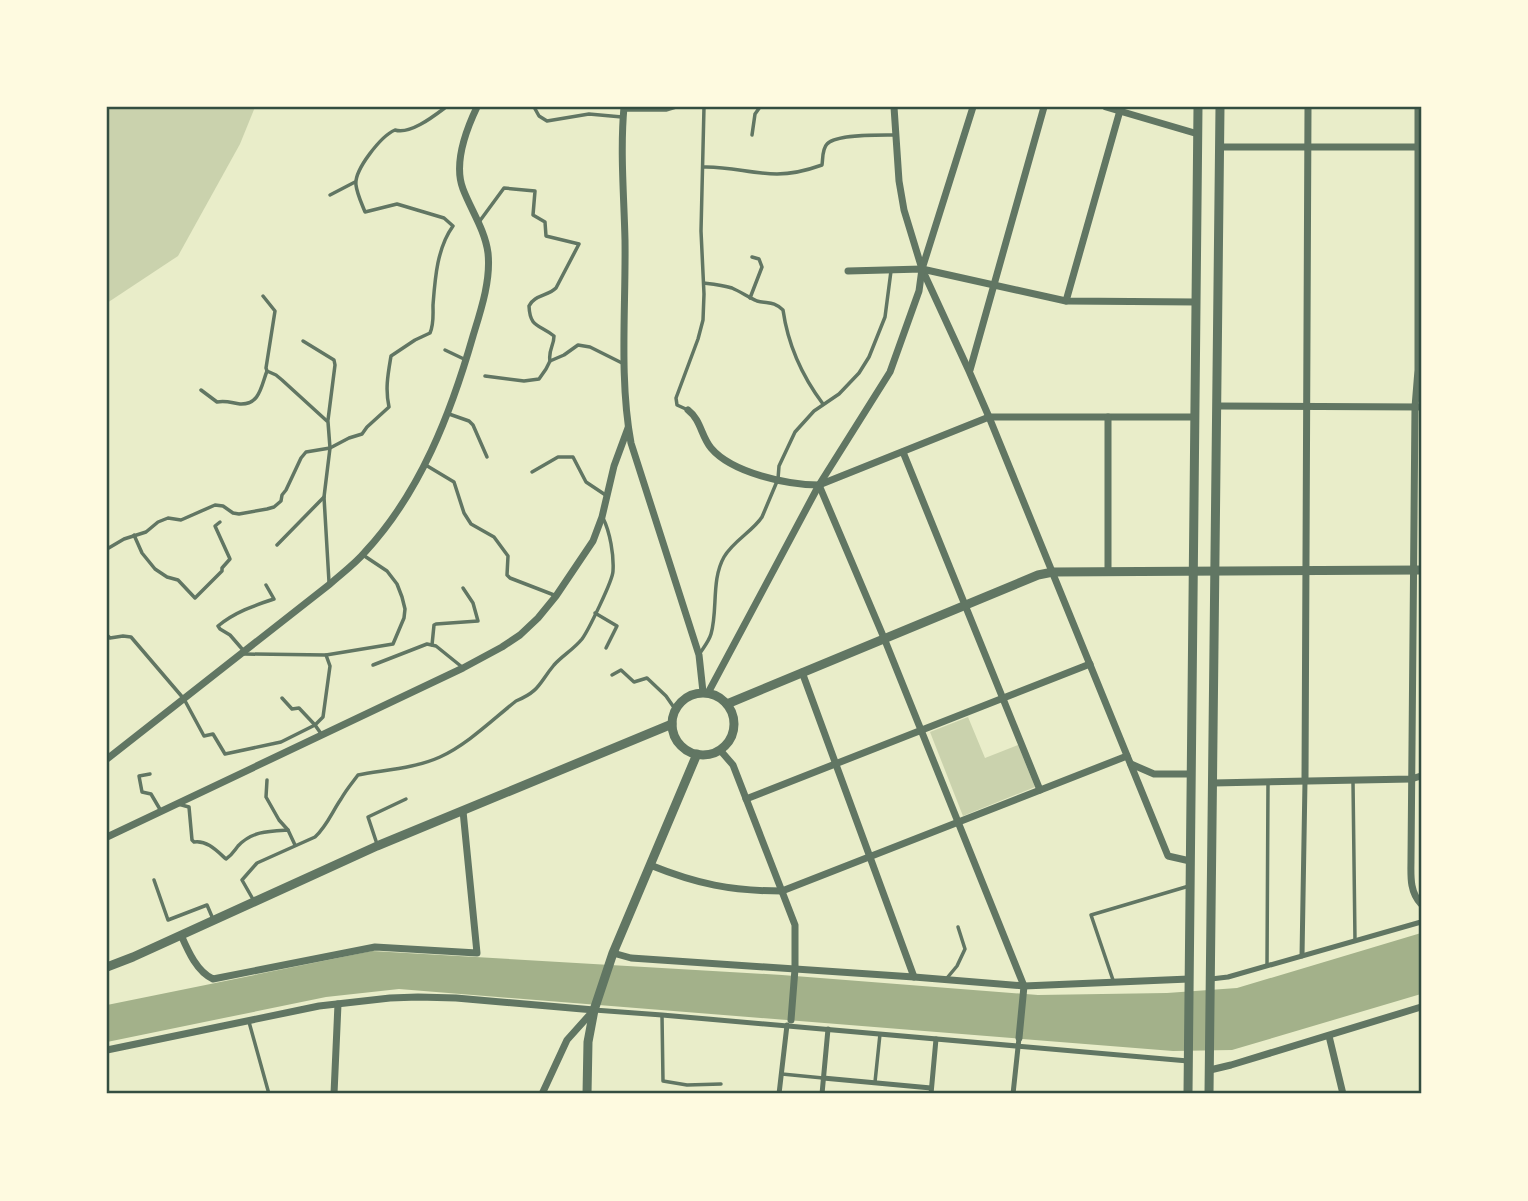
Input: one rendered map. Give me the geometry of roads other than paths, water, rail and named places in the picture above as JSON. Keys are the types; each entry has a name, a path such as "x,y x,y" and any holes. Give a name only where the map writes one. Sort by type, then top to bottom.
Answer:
{"street":[{"path":"107,759 330,584 363,555 394,516 425,464 466,360 488,274 488,252 463,188 460,170 465,135 477,107"},
{"path":"894,107 901,195 922,269 970,371 1168,856 1191,861"},
{"path":"706,693 820,485 890,372 919,291 922,269 973,107"},
{"path":"970,371 1045,107"},
{"path":"1106,107 1198,134"},
{"path":"1188,1094 1198,107"},
{"path":"1209,1094 1220,107"},
{"path":"1302,956 1308,107"},
{"path":"1418,107 1417,570 1411,876 1414,894 1421,904"},
{"path":"1066,301 1120,109"},
{"path":"624,111 622,152 628,428 699,655 706,693"},
{"path":"1220,147 1418,147"},
{"path":"848,271 922,269 1066,301 1196,302"},
{"path":"1217,406 1418,407"},
{"path":"688,410 695,417 706,441 719,456 742,468 808,485 820,485 989,417 1195,417"},
{"path":"1108,417 1108,572"},
{"path":"107,836 463,668 502,648 520,635 556,596 593,541 602,517 614,466 628,428"},
{"path":"903,452 1040,790"},
{"path":"820,485 1024,986 1013,1094"},
{"path":"727,704 1038,575 1053,572 1417,570"},
{"path":"746,799 1090,664"},
{"path":"802,672 914,976"},
{"path":"690,695 716,695 727,704 733,714 734,730 720,750 705,755 697,754 689,752 679,743 672,723 679,704 690,695"},
{"path":"107,967 377,846 672,723"},
{"path":"720,750 733,765 795,925 796,969 779,1094"},
{"path":"587,1094 588,1042 594,1010 613,953 697,754"},
{"path":"650,865 711,885 748,891 782,891 1040,790 1129,760 1154,774 1191,774"},
{"path":"1213,783 1411,779 1421,776"},
{"path":"181,935 195,962 206,976 213,979 374,947 477,953 463,811"},
{"path":"1211,979 1228,977 1421,922"},
{"path":"613,953 631,958 914,976 1024,986 1189,979"},
{"path":"107,1050 319,1006 418,997 789,1023 936,1039 1018,1042 1188,1061"},
{"path":"334,1094 338,1003"},
{"path":"1210,1070 1421,1007"},
{"path":"542,1094 567,1040 594,1010"},
{"path":"822,1094 828,1029"},
{"path":"1329,1036 1343,1094"},
{"path":"823,1078 875,1082 931,1091 936,1039"}],"lane":[{"path":"330,195 355,182 362,165 389,133 395,130 407,131 446,107"},
{"path":"534,107 539,116 547,121 589,114 666,110 676,107"},
{"path":"688,410 677,405 676,398 703,320 701,231 704,107"},
{"path":"752,135 755,114 760,107"},
{"path":"703,167 778,174 792,172 822,165 825,147 830,141 855,136 896,135"},
{"path":"107,549 146,532 158,522 168,518 181,520 215,505 223,506 233,513 274,507 281,500 306,452 330,448 362,434 389,407 386,394 391,356 430,333 436,272 446,235 453,226 444,218 397,204 365,212 355,182"},
{"path":"478,223 504,188 535,191 533,215 545,222 546,236 579,244 556,288 550,294 535,299 529,306 529,316 537,327 554,336 548,354 550,360 539,379 524,381 485,376"},
{"path":"750,298 762,267 760,259 752,257"},
{"path":"699,655 711,635 714,600 723,558 747,531 760,521 778,479 779,466 795,432 814,411 839,394 859,373 869,357 885,317 891,270"},
{"path":"704,282 729,287 763,302 775,303 783,310 793,352 809,386 823,404"},
{"path":"201,390 217,402 225,400 242,404 257,398 267,371 265,368 275,311 263,296"},
{"path":"303,341 334,360 335,365 328,422 330,448 324,497 330,584"},
{"path":"550,360 564,355 578,345 590,347 625,364"},
{"path":"445,350 466,360"},
{"path":"267,371 282,380 328,422"},
{"path":"447,413 473,425 487,457"},
{"path":"532,472 558,457 573,457 586,482 607,496"},
{"path":"425,464 454,482 464,513 471,524 494,537 508,556 507,575 556,596"},
{"path":"277,545 324,497"},
{"path":"254,901 242,880 257,863 315,837 327,824 358,775 442,756 540,686 561,658 582,639 613,573 610,540 602,517"},
{"path":"134,535 142,553 155,569 178,580 195,598 230,559 215,526 220,522"},
{"path":"265,585 274,599 242,610 218,626 230,635 243,652 326,655 393,644 405,609 397,584 387,571 363,555"},
{"path":"432,645 434,625 478,621 463,588"},
{"path":"595,613 617,626 606,648"},
{"path":"107,635 110,638 131,637 184,699 204,736 213,734 225,754 281,742 323,717 330,666 326,655"},
{"path":"373,665 427,643 436,646 463,668"},
{"path":"612,675 621,670 634,682 647,678 676,709"},
{"path":"282,698 292,709 299,708 322,735"},
{"path":"150,774 139,776 142,792 151,794 160,811"},
{"path":"267,779 266,797 295,845"},
{"path":"1353,780 1354,941"},
{"path":"1267,966 1268,782"},
{"path":"377,846 368,817 406,799"},
{"path":"176,804 189,807 192,840 205,843 226,859 239,845 255,834 288,830"},
{"path":"154,880 168,920 207,905 214,921"},
{"path":"1114,982 1091,915 1190,886"},
{"path":"945,979 957,966 965,949 958,927"},
{"path":"662,1015 663,1081 687,1085 720,1084"},
{"path":"248,1021 270,1094"},
{"path":"875,1082 880,1034"},
{"path":"782,1074 823,1078"}]}
